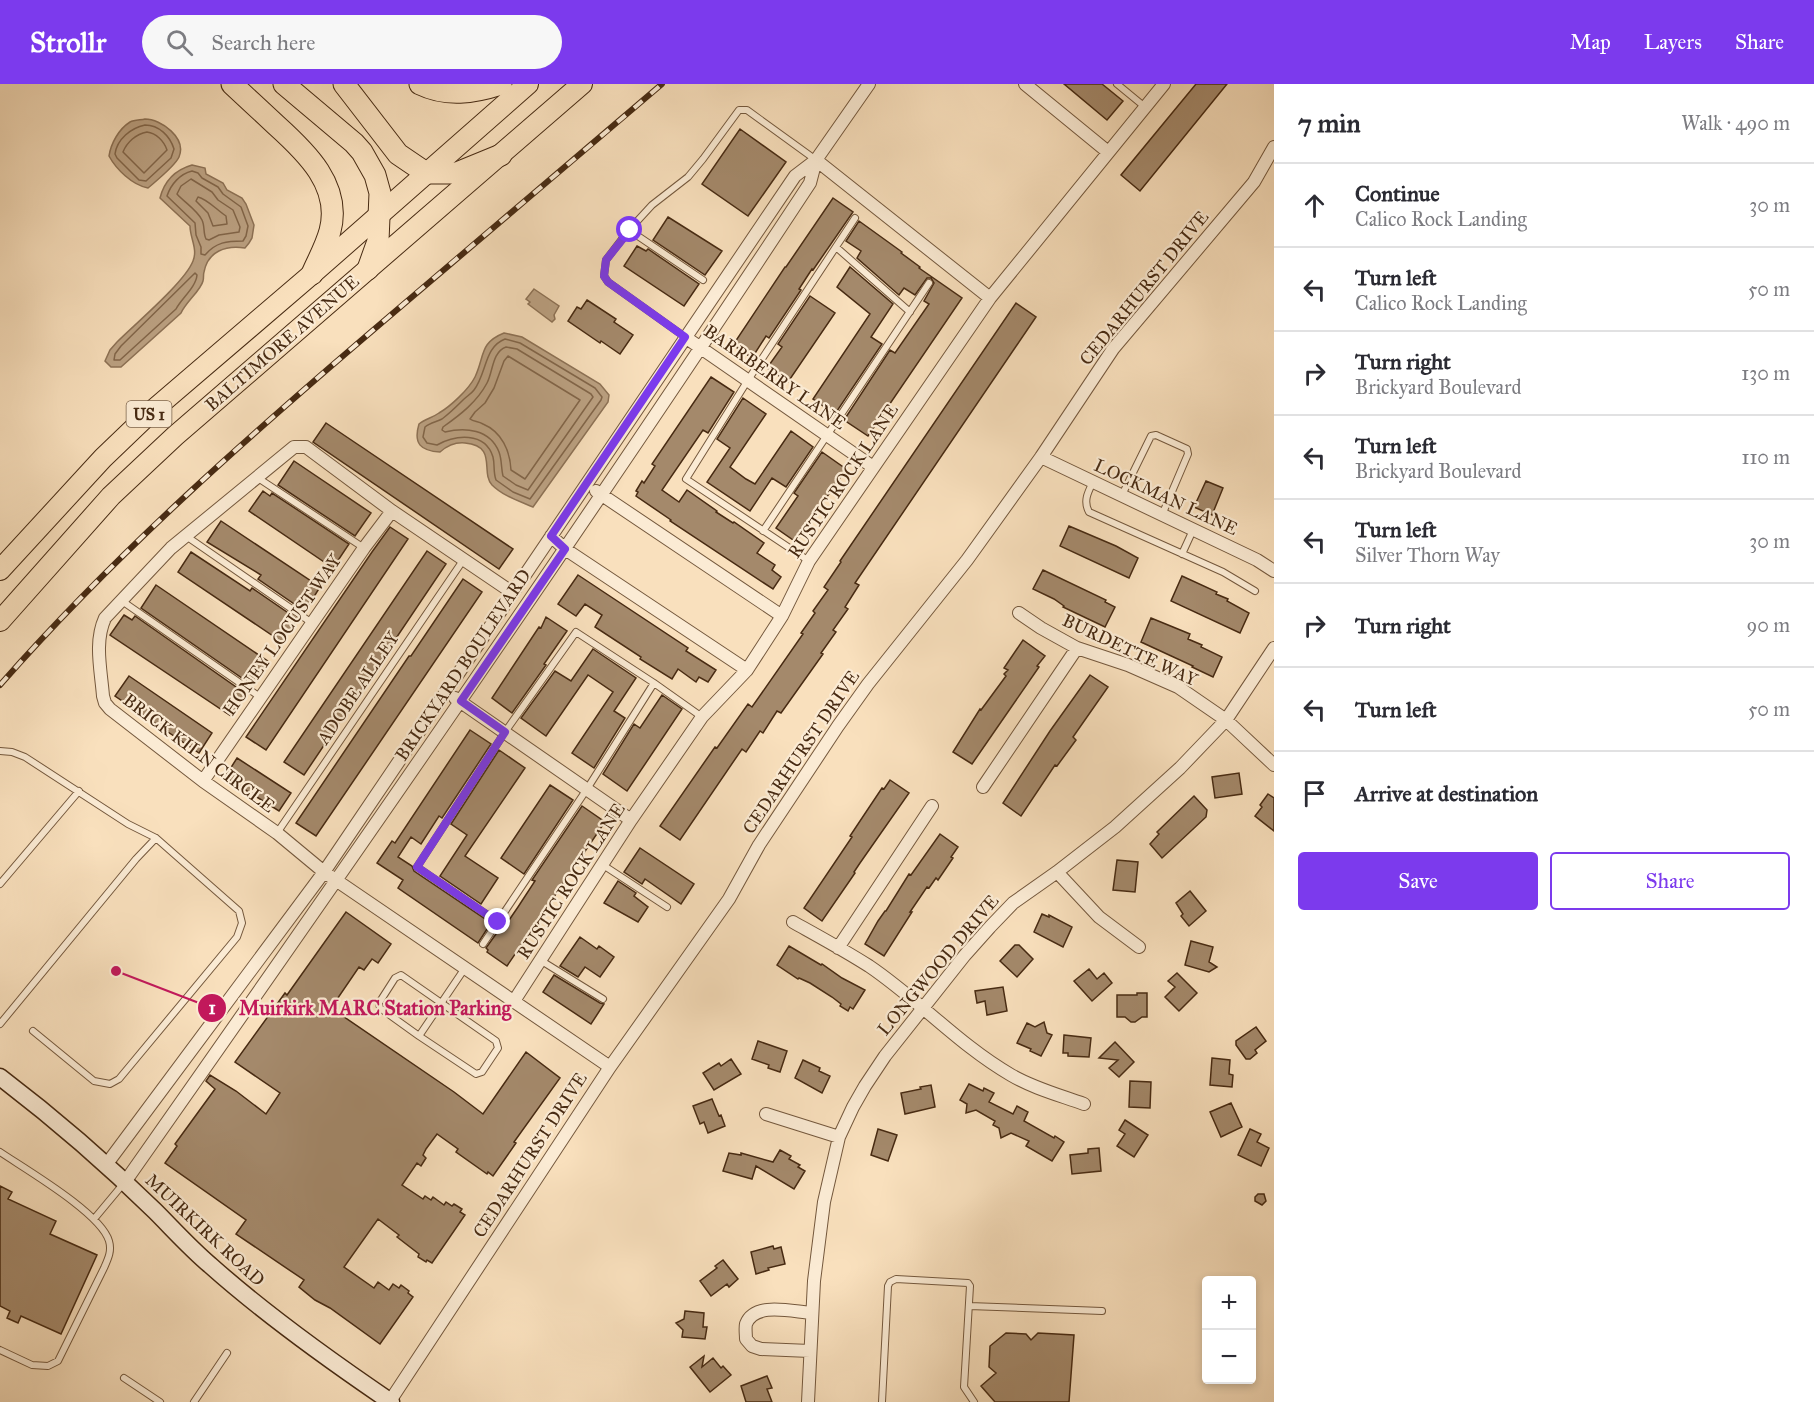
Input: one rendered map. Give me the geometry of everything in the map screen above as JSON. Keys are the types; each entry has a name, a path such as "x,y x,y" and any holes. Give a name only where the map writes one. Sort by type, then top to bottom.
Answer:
{"highway":[{"path":"232,84 303,150 318,168 327,187 332,210 330,230 312,274"},
{"path":"284,84 354,143 375,175 380,193 378,241 368,269"},
{"path":"344,84 398,154 426,173 457,173 501,155"},
{"path":"420,84 436,91 456,93 478,91 501,84"}],"main road":[{"name":"BALTIMORE AVENUE","path":"0,570 103,458 152,411 528,84"},
{"name":"BALTIMORE AVENUE","path":"0,621 111,496 175,436 582,84"},
{"name":"MUIRKIRK ROAD","path":"0,1077 31,1100 106,1165 208,1264 245,1295 390,1402"}],"street":[{"name":"BRICKYARD BOULEVARD","path":"106,1165 324,872 795,176 816,160 869,84"},
{"path":"1025,84 1108,152"},
{"name":"RUSTIC ROCK LANE","path":"514,1001 702,717 747,670 782,615 809,561 990,298 1164,84"},
{"name":"CEDARHURST DRIVE","path":"390,1402 609,1067 729,899 759,845 838,726 868,684 950,583 1041,457 1113,349 1254,182 1274,147"},
{"name":"BRICKYARD BOULEVARD","path":"125,1182 337,880 602,495 810,183 816,160"},
{"path":"816,160 990,298"},
{"name":"BARRBERRY LANE","path":"685,337 873,466"},
{"name":"BRICK KILN CIRCLE","path":"513,593 392,511 306,447 294,447 185,536 145,574 105,618 100,629 99,640 105,703 203,781 277,833 324,872 609,1067"},
{"name":"LOCKMAN LANE","path":"1041,457 1257,560 1274,571"},
{"path":"586,484 782,615"},
{"name":"HONEY LOCUST WAY","path":"203,781 392,511"},
{"path":"551,536 565,549 747,670"},
{"name":"BURDETTE WAY","path":"1019,613 1077,648 1128,665 1178,687 1226,720 1274,765"},
{"path":"983,787 1077,648"},
{"name":"LONGWOOD DRIVE","path":"808,1402 814,1281 824,1202 840,1137 865,1086 885,1056 964,956 1013,903 1058,872 1151,796 1180,768 1226,720 1274,648"},
{"path":"445,693 461,701 632,820"},
{"path":"838,948 932,806"},
{"path":"1058,872 1099,917 1139,947"},
{"path":"793,922 868,966 989,1061 1013,1076 1084,1104"},
{"path":"766,1114 840,1137"},
{"path":"810,1351 761,1349 752,1346 746,1339 746,1325 754,1313 767,1310 812,1313"}],"lane":[{"path":"1117,84 1145,107"},
{"path":"685,337 608,282 604,276 606,260 652,205 688,177 739,110 747,110 816,160"},
{"path":"809,561 686,480 748,380 855,218"},
{"path":"630,230 703,280"},
{"path":"836,247 910,312"},
{"path":"763,531 929,284"},
{"path":"1122,496 1152,436 1156,435 1176,444 1186,449 1188,454 1162,515"},
{"path":"257,477 364,548"},
{"path":"1093,482 1086,501 1089,512 1223,572 1255,591"},
{"path":"1182,554 1193,530"},
{"path":"185,536 312,623"},
{"name":"ADOBE ALLEY","path":"277,833 464,559"},
{"path":"122,600 260,697"},
{"path":"498,922 417,867 505,732 576,632 702,717"},
{"path":"483,944 587,789 654,683"},
{"path":"0,752 12,752 25,757 128,824 156,838 239,911 242,923 237,937 118,1079 110,1084 94,1081 33,1031"},
{"path":"0,884 79,790"},
{"path":"0,1024 156,838"},
{"path":"603,865 666,907"},
{"path":"540,960 603,999"},
{"path":"419,1036 465,968"},
{"path":"401,975 496,1041 498,1048 482,1072 476,1074 419,1036 380,1008 379,1003 395,978 401,975"},
{"path":"0,1152 94,1219 106,1233 110,1243 109,1257 58,1361 48,1366 32,1365 0,1350"},
{"path":"94,1219 125,1182"},
{"path":"882,1402 890,1282 896,1279 966,1282 970,1286 964,1387 974,1402"},
{"path":"969,1306 1102,1311"},
{"path":"194,1402 227,1353"},
{"path":"124,1378 160,1402"}],"water":[{"path":"145,119 158,122 171,131 179,143 180,150 174,165 148,188 136,184 125,176 109,156 122,128 130,122"},
{"path":"192,165 205,168 206,174 223,183 227,190 242,198 254,225 252,238 245,248 225,249 214,254 206,265 202,285 181,313 121,367 111,367 105,361 110,350 170,291 193,261 195,252 190,226 160,198 171,177"},
{"path":"534,289 559,306 552,322 528,304 530,302 526,299"},
{"path":"504,333 522,337 600,384 609,395 608,402 533,507 506,495 492,485 487,473 485,454 475,445 458,443 440,452 423,448 417,437 419,424 449,406 469,387 486,346"}],"building":[{"path":"1064,84 1102,84 1123,101 1107,120"},
{"path":"1196,84 1227,84 1140,191 1121,175"},
{"path":"740,129 786,162 748,216 702,184"},
{"path":"833,198 853,212 812,269 769,338 766,336 752,358 733,345"},
{"path":"668,217 722,251 705,275 653,240"},
{"path":"859,221 962,298 868,436 844,420 890,350 895,353 929,304 924,301 934,283 931,278 927,278 915,295 904,288 899,295 857,258 861,251 846,241"},
{"path":"637,246 646,251 648,249 699,284 684,306 624,266"},
{"path":"850,267 893,304 871,337 882,344 835,414 813,399 870,314 837,287"},
{"path":"810,296 835,313 788,382 767,368 782,347 778,344"},
{"path":"587,300 616,319 614,322 633,335 620,354 568,321 577,307 581,309"},
{"path":"1016,303 1036,317 855,583 859,585 845,607 848,609 833,630 836,632 821,653 823,654 781,713 777,711 763,733 760,731 746,752 742,749 680,840 660,826 715,747 717,748 748,704 752,707 803,634 801,633 815,613 813,611 828,590 824,587 840,561"},
{"path":"711,377 734,392 708,433 703,430 662,490 679,502 687,490 764,543 757,553 775,565 772,570 781,577 773,589 636,496 638,492 636,491 642,481 644,483 655,466 652,464"},
{"path":"743,398 766,414 730,467 746,479 755,484 791,431 813,447 786,487 772,478 750,511 707,482 730,448 717,439"},
{"path":"326,423 513,549 499,569 313,442"},
{"path":"822,452 846,469 796,542 776,528 798,496 794,493"},
{"path":"294,461 371,513 355,536 278,485"},
{"path":"1206,481 1223,488 1212,515 1194,507"},
{"path":"263,491 270,496 272,493 349,544 333,568 249,511"},
{"path":"221,521 320,587 307,608 303,610 258,579 261,575 207,542"},
{"path":"1069,526 1138,558 1129,578 1060,546"},
{"path":"390,527 408,539 266,750 246,737"},
{"path":"427,551 446,564 304,775 284,762"},
{"path":"191,552 250,591 252,588 297,619 282,642 178,572"},
{"path":"1043,570 1106,600 1105,602 1115,607 1105,627 1063,607 1054,599 1033,589"},
{"path":"578,575 688,648 686,651 716,670 708,682 699,677 696,682 678,669 672,679 595,627 602,615 585,604 576,616 558,604"},
{"path":"1182,576 1217,592 1216,594 1249,613 1240,633 1171,601"},
{"path":"463,579 482,592 316,836 296,823"},
{"path":"156,585 269,662 252,685 141,608"},
{"path":"124,615 132,620 135,616 246,694 231,716 110,635"},
{"path":"546,617 567,631 512,713 492,698 539,627 541,628"},
{"path":"1151,618 1190,634 1188,639 1222,657 1213,677 1141,642"},
{"path":"1023,640 1045,656 972,764 953,752 980,709 1006,676 1004,674 1008,670 1004,668"},
{"path":"593,649 636,678 614,711 625,718 594,768 572,753 613,692 588,675 546,736 521,718 555,671 571,681"},
{"path":"1090,675 1108,687 1073,737 1076,740 1057,766 1055,765 1021,816 1003,803"},
{"path":"129,676 212,733 199,753 115,696"},
{"path":"662,695 682,709 627,791 603,774 634,724 640,728"},
{"path":"470,730 491,744 442,818 439,816 421,844 411,837 398,857 412,866 414,871 491,923 478,943 398,888 403,880 377,863 392,841 395,843"},
{"path":"499,750 525,768 465,856 498,878 481,904 440,876 467,835 451,824"},
{"path":"237,758 291,793 279,811 225,777"},
{"path":"1239,773 1242,794 1215,798 1212,777"},
{"path":"890,780 909,793 822,921 804,908 882,788 884,789"},
{"path":"550,785 573,800 524,874 501,858"},
{"path":"1268,794 1274,798 1274,831 1255,816"},
{"path":"1194,796 1207,810 1206,817 1162,858 1150,844 1159,834 1157,832"},
{"path":"582,806 605,822 507,966 487,952 486,948 518,907 535,881 532,880"},
{"path":"940,834 958,847 951,857 953,858 938,880 936,878 929,888 927,887 884,956 865,944 909,874 911,875"},
{"path":"640,848 694,884 681,904 645,879 642,884 624,872"},
{"path":"1117,860 1138,862 1135,892 1113,890"},
{"path":"618,881 636,893 634,896 648,907 638,922 604,903"},
{"path":"1190,891 1206,911 1189,926 1181,916 1183,914 1176,903"},
{"path":"346,912 391,944 378,963 372,959 364,970 359,967 331,1008 483,1114 526,1052 560,1078 514,1142 516,1143 493,1176 456,1152 458,1149 437,1134 426,1149 423,1155 426,1158 421,1166 417,1163 402,1185 423,1199 425,1196 431,1200 433,1197 444,1205 446,1202 452,1206 454,1204 462,1209 460,1212 465,1215 432,1263 418,1257 419,1254 397,1237 399,1235 378,1219 344,1267 374,1288 378,1282 389,1290 393,1284 399,1288 401,1285 413,1297 380,1344 299,1287 304,1280 236,1234 246,1220 165,1163 177,1146 175,1144 215,1089 206,1081 210,1075 266,1114 280,1093 235,1062 285,993 287,995"},
{"path":"1042,914 1049,917 1049,915 1072,927 1063,947 1034,932"},
{"path":"580,937 597,949 599,946 614,957 600,977 585,967 578,977 560,966"},
{"path":"1191,941 1213,947 1209,962 1217,967 1209,972 1185,965"},
{"path":"1015,945 1019,945 1033,959 1017,977 1000,961"},
{"path":"789,946 865,990 853,1009 850,1007 848,1011 832,997 777,965"},
{"path":"1089,969 1097,979 1104,973 1112,983 1092,1001 1074,981"},
{"path":"1177,973 1197,993 1179,1011 1165,997 1175,987 1168,981"},
{"path":"554,975 604,1004 591,1024 543,992"},
{"path":"1003,987 1007,1011 987,1015 985,1001 977,1003 975,991"},
{"path":"1137,993 1147,993 1147,1017 1131,1022 1125,1017 1117,1017 1117,995 1137,995"},
{"path":"1044,1022 1047,1033 1052,1035 1041,1056 1017,1043 1027,1023 1035,1027"},
{"path":"1256,1027 1266,1041 1255,1050 1257,1053 1250,1059 1246,1059 1236,1045 1236,1041"},
{"path":"1064,1035 1091,1038 1089,1057 1068,1056 1068,1053 1063,1053"},
{"path":"758,1041 787,1051 780,1072 752,1059"},
{"path":"1115,1042 1134,1062 1119,1077 1109,1068 1118,1060 1099,1058"},
{"path":"1212,1058 1230,1060 1229,1074 1233,1075 1232,1087 1210,1085"},
{"path":"731,1059 741,1074 714,1090 703,1073"},
{"path":"803,1060 830,1076 822,1093 795,1078"},
{"path":"1130,1081 1151,1082 1150,1108 1129,1107"},
{"path":"969,1084 983,1091 984,1088 994,1093 989,1102 1013,1114 1017,1106 1028,1112 1024,1121 1064,1142 1052,1161 1026,1146 1029,1141 1011,1133 1001,1138 999,1128 993,1125 995,1121 976,1110 966,1113 967,1104 960,1100"},
{"path":"931,1085 935,1107 905,1114 901,1093"},
{"path":"712,1099 725,1126 708,1133 704,1122 700,1124 693,1106"},
{"path":"1231,1103 1242,1127 1221,1137 1210,1112"},
{"path":"1125,1120 1148,1135 1134,1157 1117,1146 1125,1134 1119,1130"},
{"path":"878,1129 897,1135 888,1161 871,1155"},
{"path":"1250,1129 1261,1134 1257,1142 1269,1148 1261,1166 1238,1155"},
{"path":"1099,1148 1101,1171 1072,1174 1070,1155 1088,1153 1088,1149"},
{"path":"780,1150 791,1156 789,1159 805,1171 794,1189 756,1166 752,1179 723,1171 729,1153 741,1155 741,1153 773,1162"},
{"path":"0,1186 12,1192 8,1199 56,1221 50,1234 97,1255 61,1334 21,1316 18,1323 7,1318 10,1311 0,1306"},
{"path":"1258,1194 1264,1194 1266,1201 1262,1205 1255,1201"},
{"path":"773,1246 774,1249 781,1247 785,1264 756,1274 751,1252"},
{"path":"723,1260 738,1279 729,1287 727,1284 711,1296 700,1281 717,1268 715,1266"},
{"path":"685,1311 704,1313 703,1327 707,1327 705,1339 682,1337 683,1330 676,1323 684,1319"},
{"path":"1006,1333 1026,1334 1031,1340 1038,1333 1074,1335 1069,1402 995,1402 981,1386 996,1373 989,1367 990,1346"},
{"path":"704,1356 702,1367 713,1358 731,1375 710,1392 690,1367"},
{"path":"767,1376 772,1388 767,1389 772,1402 746,1402 741,1386"}],"railway":[{"path":"0,685 138,541 235,451 334,363 662,84"}],"place":[{"name":"Muirkirk MARC Station Parking","path":"116,971"}],"route":[{"path":"498,922 417,867 505,732 461,701 565,549 551,536 685,337 608,282 604,276 606,260 630,230"}]}
